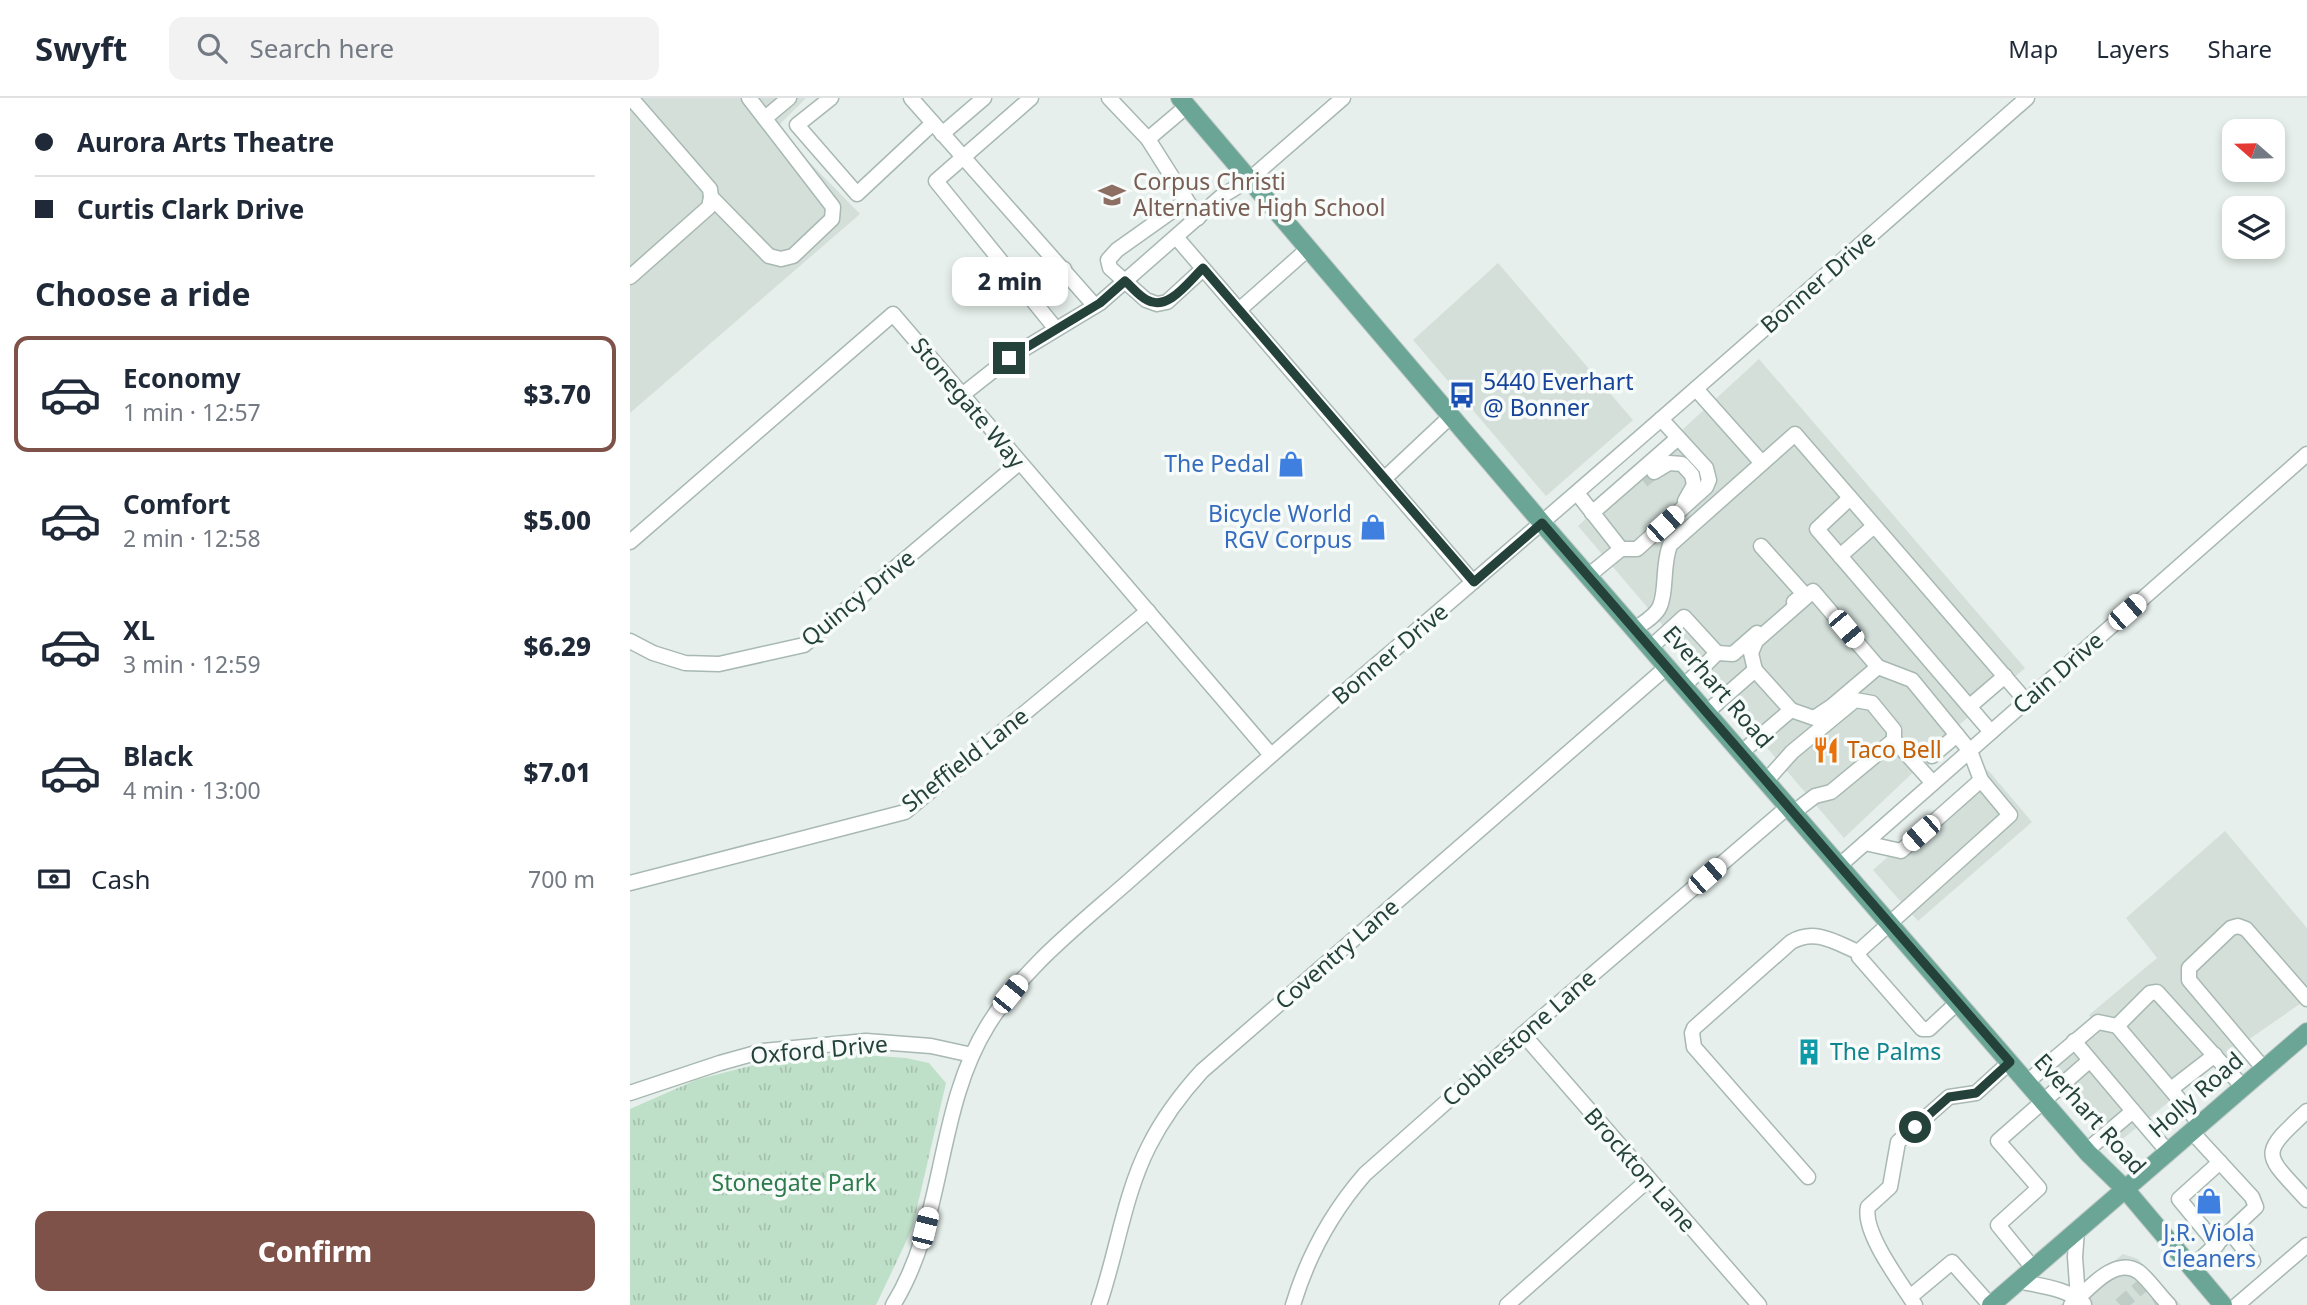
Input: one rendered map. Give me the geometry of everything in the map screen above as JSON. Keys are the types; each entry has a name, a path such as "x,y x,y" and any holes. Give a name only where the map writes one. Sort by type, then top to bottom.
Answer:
{"main road":[{"name":"Everhart Road","path":"1184,102 1542,523 2086,1151 2125,1189 2223,1305"},
{"name":"Holly Road","path":"1990,1305 2307,1032"}],"street":[{"path":"630,277 709,207 711,197 710,188 631,98"},
{"path":"711,197 769,256 781,259 793,256 832,219 833,207 749,98"},
{"path":"765,118 789,98"},
{"path":"831,98 797,125 857,194 938,129 984,98"},
{"path":"911,98 1095,306"},
{"path":"1031,98 936,181 1056,329"},
{"path":"1109,98 1147,139 1198,218"},
{"path":"962,396 1009,358 1095,306 1222,196 1250,179 1343,98"},
{"name":"Bonner Drive","path":"893,1305 920,1252 960,1086 972,1055 988,1024 1032,966 2027,98"},
{"path":"1147,139 1184,102"},
{"path":"1186,201 1117,250 1108,260 1110,268 1146,300 1157,304 1167,302 1203,268"},
{"path":"1176,237 1474,582"},
{"path":"1239,310 1309,248"},
{"path":"1029,296 1064,270"},
{"name":"Stonegate Way","path":"630,542 892,314 1271,755"},
{"path":"1696,389 1762,463"},
{"path":"1384,479 1451,416"},
{"path":"1588,576 1621,550 1637,549 1706,487 1709,480 1706,468 1661,419"},
{"path":"1635,629 1652,617 1660,606 1665,558 1670,545 1795,434 2026,701"},
{"path":"1592,513 1678,438"},
{"name":"Cain Drive","path":"1840,865 2307,454"},
{"path":"1609,498 1631,491 1648,476 1674,462 1682,464 1692,475 1694,485 1679,511"},
{"name":"Quincy Drive","path":"630,641 653,653 685,663 719,664 804,645 1019,463"},
{"path":"1577,493 1621,550"},
{"path":"1850,498 1817,529 1991,732"},
{"path":"1840,556 1874,526"},
{"path":"1651,647 1684,617 1717,653 1732,654 1804,594 1761,546"},
{"path":"1858,952 2010,815 1981,780 1970,751 1912,680 1878,667 1813,591 1756,641 1751,653 1755,670 1791,710 1814,718 1878,667"},
{"name":"Sheffield Lane","path":"630,883 905,812 1147,611"},
{"path":"1684,686 1717,653"},
{"name":"Coventry Lane","path":"1099,1305 1135,1179 1148,1147 1178,1097 1202,1071 1668,666"},
{"path":"1707,712 1755,670"},
{"path":"1970,706 2005,676"},
{"path":"1767,780 1792,752 1855,700 1872,703 1894,730 1894,740 1933,783"},
{"path":"1742,752 1791,710"},
{"path":"1932,756 1957,735"},
{"name":"Cobblestone Lane","path":"1293,1305 1310,1255 1324,1229 1343,1199 1365,1174 1523,1034 1792,809 1815,796 1831,792 1894,740"},
{"path":"1865,843 1901,851 1981,780"},
{"path":"2264,1069 2189,980 2188,974 2193,962 2231,928 2238,926 2246,929 2307,999"},
{"path":"1808,1177 1694,1047 1694,1028 1791,942 1800,937 1817,935 1858,952 1922,1029 1929,1029 1958,1002"},
{"path":"2116,1026 2150,993 2157,992 2243,1087"},
{"path":"2027,1082 2098,1022 2116,1026 2171,1089 2220,1163 2252,1197 2256,1207 2191,1268"},
{"name":"Brockton Lane","path":"1523,1034 1759,1305"},
{"name":"Oxford Drive","path":"631,1089 763,1051 866,1041 931,1046 972,1055"},
{"path":"2074,1041 2168,1152"},
{"path":"2171,1089 2215,1055"},
{"path":"2033,1268 1998,1225 2039,1188 1998,1141 2090,1061"},
{"path":"1990,1305 1952,1262 1912,1301 1866,1221 1868,1207 1890,1187 1898,1142 1949,1097 1976,1093 2010,1062"},
{"path":"2086,1151 2133,1111"},
{"path":"2307,1111 2274,1143 2271,1154 2275,1165 2307,1200"},
{"path":"2217,1245 2179,1199 2220,1163"},
{"path":"1507,1305 1648,1180"},
{"path":"2077,1230 2074,1257 2078,1303"},
{"path":"2231,1233 2253,1261"},
{"path":"2237,1305 2307,1245"},
{"path":"2078,1303 2113,1269 2128,1266 2139,1273 2144,1283 2163,1302"},
{"path":"2018,1281 2053,1289 2078,1303"}],"shaded area":[{"path":"630,98 806,98 776,128 860,214 630,413"},
{"path":"1498,263 1633,420 1546,496 1413,340"},
{"path":"1759,359 2025,668 1958,726 1964,737 1928,766 1924,762 1844,838 1578,526"},
{"path":"1988,770 2032,822 1918,921 1873,870"},
{"path":"2225,831 2307,928 2307,999 2235,1049 2115,1145 2052,1071 2101,1031 2089,1015 2157,958 2126,918"},
{"path":"2123,1254 2138,1259 2181,1305 2060,1305"}],"green space":[{"name":"Stonegate Park","path":"847,1054 906,1058 929,1063 946,1083 912,1229 876,1305 630,1305 630,1109 696,1080 765,1062"}],"tunnel":[{"path":"1643,481 1654,472"},
{"path":"2120,1305 2142,1286"}],"place":[{"name":"Corpus Christi Alternative High School","path":"1112,195"},
{"name":"5440 Everhart @ Bonner","path":"1462,395"},
{"name":"The Pedal","path":"1291,464"},
{"name":"Bicycle World RGV Corpus","path":"1373,527"},
{"name":"Taco Bell","path":"1826,750"},
{"name":"The Palms","path":"1809,1052"},
{"name":"J.R. Viola Cleaners","path":"2209,1201"}],"route":[{"path":"1009,358 1100,303 1125,281 1146,300 1157,304 1167,302 1203,268 1474,582 1542,523 2010,1062 1976,1093 1949,1097 1915,1127"}]}
